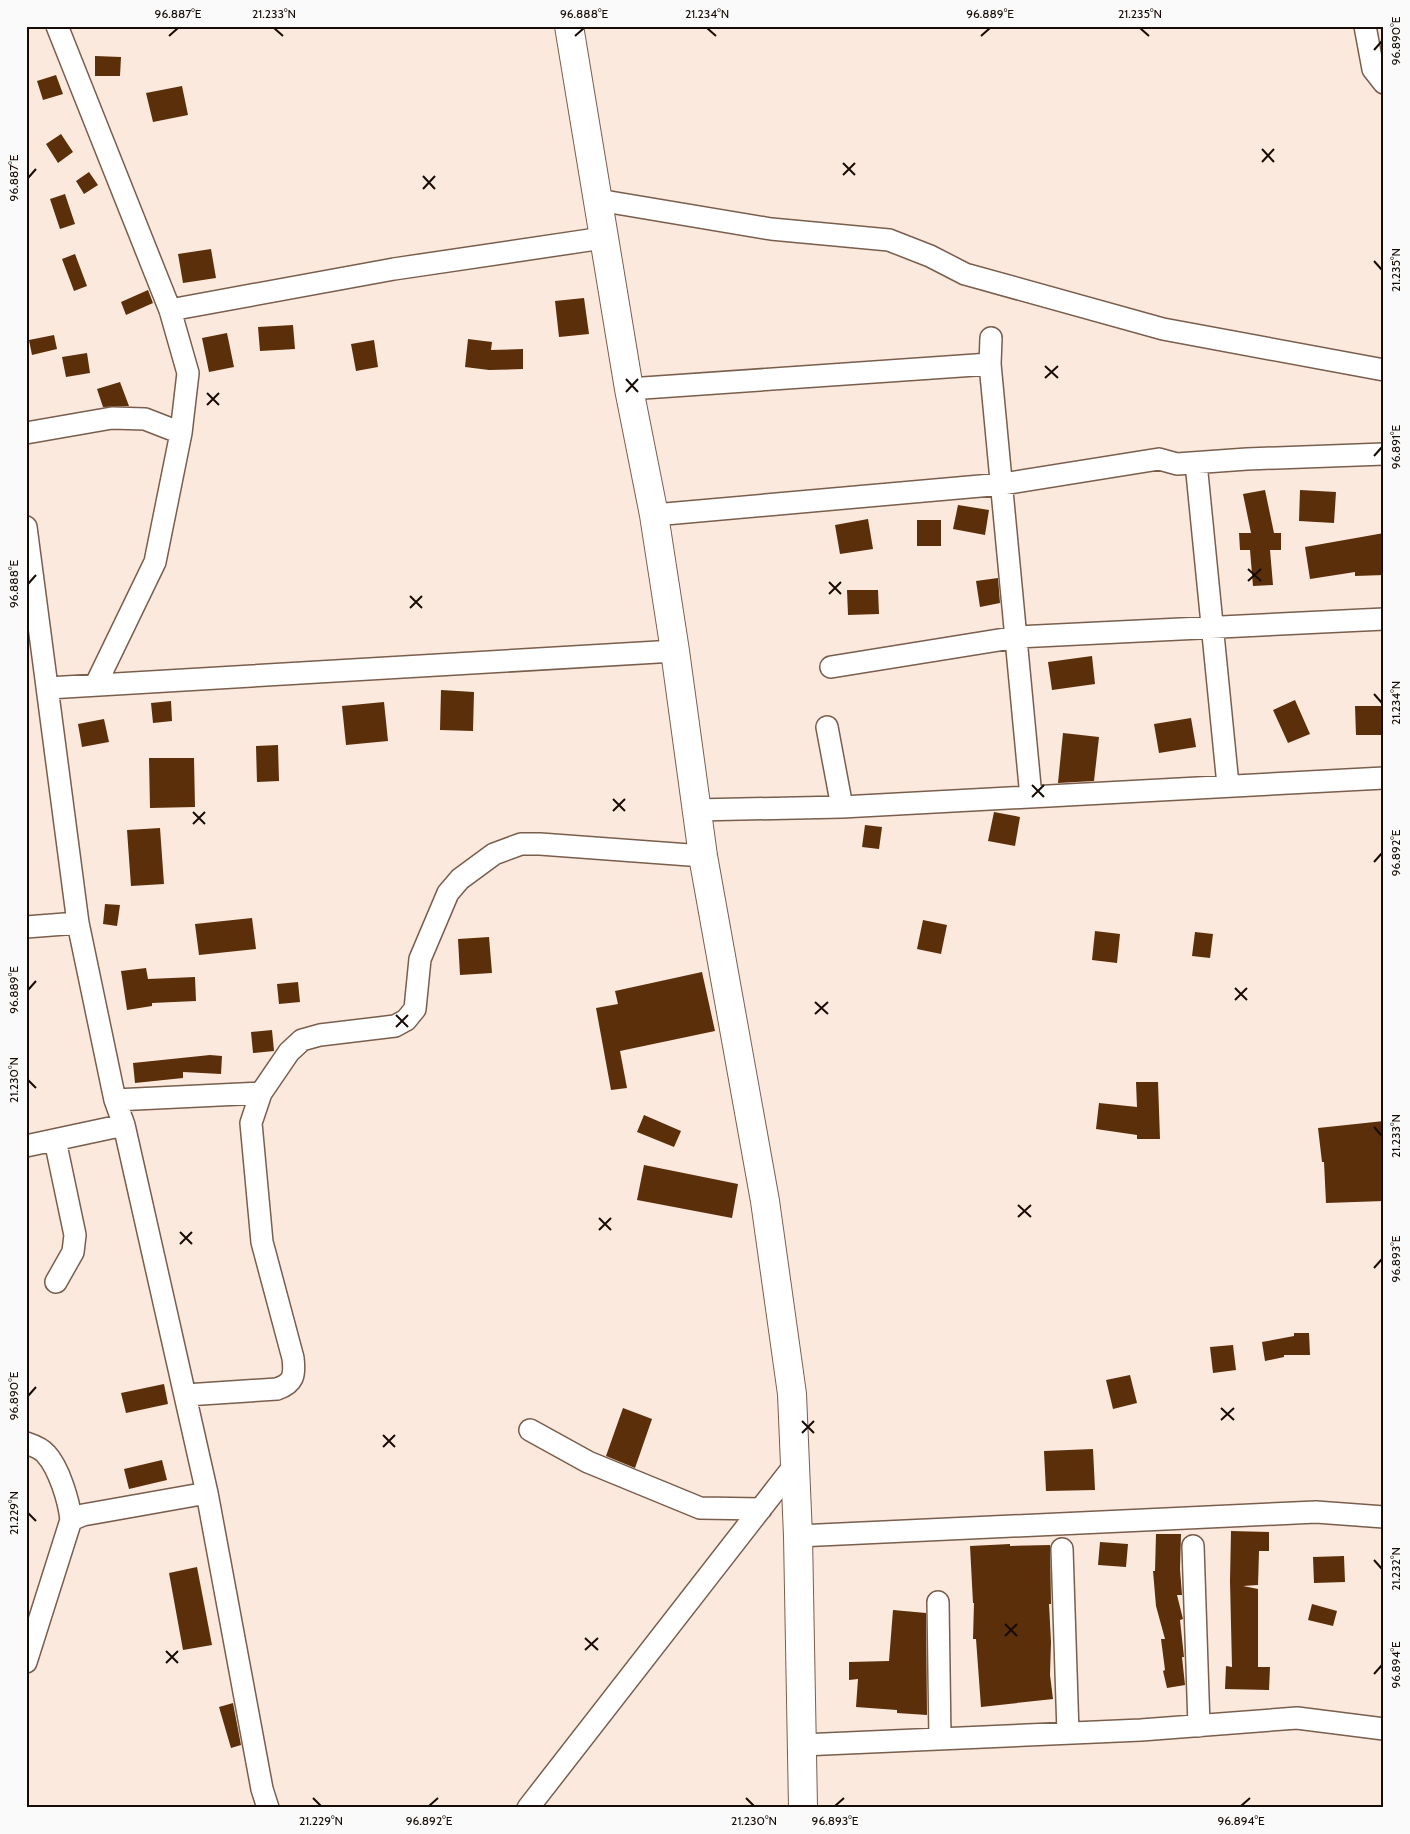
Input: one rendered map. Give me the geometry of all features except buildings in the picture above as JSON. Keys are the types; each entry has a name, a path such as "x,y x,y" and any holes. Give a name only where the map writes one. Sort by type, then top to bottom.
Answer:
{"highway":[{"path":"569,26 629,389 654,515 675,651 702,856 765,1201 792,1394 798,1536 803,1808"}],"street":[{"path":"57,26 170,310 188,373 182,433 155,562 96,684"},
{"path":"1365,26 1373,69 1384,83"},
{"path":"598,200 770,229 888,240 930,256 965,274 1163,329 1384,370"},
{"path":"170,310 394,269 604,238"},
{"path":"991,338 990,364 1003,484 1031,797"},
{"path":"629,389 990,364"},
{"path":"26,433 112,418 146,420 182,433"},
{"path":"654,515 1003,484 1159,459 1177,464 1384,454"},
{"path":"1196,462 1228,785"},
{"path":"26,527 78,922 115,1100 124,1125 186,1395 207,1493 262,1790 268,1808"},
{"path":"831,667 1017,637 1384,619"},
{"path":"48,688 675,651"},
{"path":"827,727 842,807"},
{"path":"696,810 842,807 1384,778"},
{"path":"186,1395 277,1390 287,1386 294,1374 293,1358 262,1242 251,1123 261,1093 289,1052 302,1040 395,1026 406,1020 415,1009 420,959 448,893 460,880 494,854 521,844 540,844 702,856"},
{"path":"26,927 78,922"},
{"path":"115,1100 261,1093"},
{"path":"26,1146 124,1125"},
{"path":"55,1140 75,1235 73,1252 56,1282"},
{"path":"530,1430 588,1462 700,1508 761,1508"},
{"path":"26,1443 45,1452 52,1462 68,1501 71,1520 26,1662"},
{"path":"528,1808 794,1466"},
{"path":"71,1520 83,1515 207,1493"},
{"path":"798,1536 1316,1512 1384,1517"},
{"path":"1193,1546 1199,1726"},
{"path":"1062,1549 1068,1733"},
{"path":"938,1602 940,1739"},
{"path":"802,1746 1199,1726 1297,1718 1384,1729"}]}
